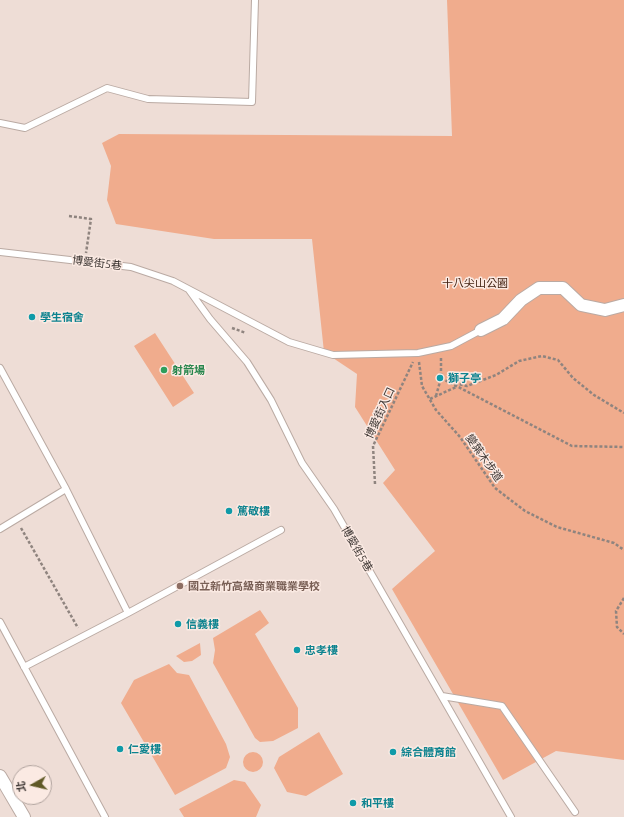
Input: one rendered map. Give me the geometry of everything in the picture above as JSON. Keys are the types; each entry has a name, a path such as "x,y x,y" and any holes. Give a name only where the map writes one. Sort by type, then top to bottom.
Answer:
{"street":[{"path":"481,330 503,318 521,300 539,288 563,288 581,305 605,310 624,305"},
{"path":"0,776 24,817"}],"lane":[{"path":"0,123 25,128 107,88 148,99 252,102 255,0"},
{"name":"博愛街5巷","path":"0,252 131,267 173,281 289,342 333,355 418,353 451,346 481,330"},
{"name":"博愛街5巷","path":"189,290 210,319 247,362 263,388 302,463 334,509 511,817"},
{"path":"0,368 66,489 128,613"},
{"path":"0,528 66,489"},
{"path":"24,667 128,613 280,530"},
{"path":"0,622 105,817"},
{"path":"442,696 502,706 575,812"}],"path":[{"path":"69,216 90,219 86,253"},
{"path":"231,328 246,333"},
{"path":"436,396 441,378 441,348"},
{"name":"變葉木步道","path":"418,353 422,386 436,410 460,437 495,488 525,511 557,527 614,542 624,550"},
{"name":"博愛街入口","path":"375,484 374,446 418,353"},
{"path":"449,383 467,386 496,375 519,361 542,356 558,360 573,378 588,390 624,413"},
{"path":"441,378 572,446 624,447"},
{"path":"430,399 456,386"},
{"path":"16,519 83,637"},
{"path":"624,598 616,611 617,627 624,634"}],"green space":[{"name":"十八尖山公園","path":"447,0 624,0 624,760 556,751 503,780 392,589 435,551 383,483 395,470 355,407 357,374 324,352 312,239 214,239 116,224 107,200 111,166 102,143 119,134 452,136"},
{"name":"射箭場","path":"155,333 194,393 173,407 134,346"},
{"path":"260,610 269,623 255,634 298,708 298,728 273,741 260,742 255,738 213,663 215,650 213,638"},
{"path":"200,643 201,655 192,661 184,662 176,656"},
{"path":"169,664 177,673 189,675 226,744 230,757 226,768 175,795 121,703 134,680"},
{"path":"319,732 343,774 306,796 287,792 274,768 279,757"},
{"path":"253,752 260,755 263,762 260,769 253,772 246,769 243,762 246,755"},
{"path":"234,780 245,782 261,805 256,817 184,817 179,809"}],"place":[{"name":"學生宿舍","path":"32,317"},
{"name":"射箭場","path":"164,370"},
{"name":"獅子亭","path":"440,378"},
{"name":"篤敬樓","path":"229,511"},
{"name":"國立新竹高級商業職業學校","path":"180,586"},
{"name":"信義樓","path":"178,624"},
{"name":"忠孝樓","path":"297,650"},
{"name":"仁愛樓","path":"120,749"},
{"name":"綜合體育館","path":"393,752"},
{"name":"和平樓","path":"353,803"}]}
